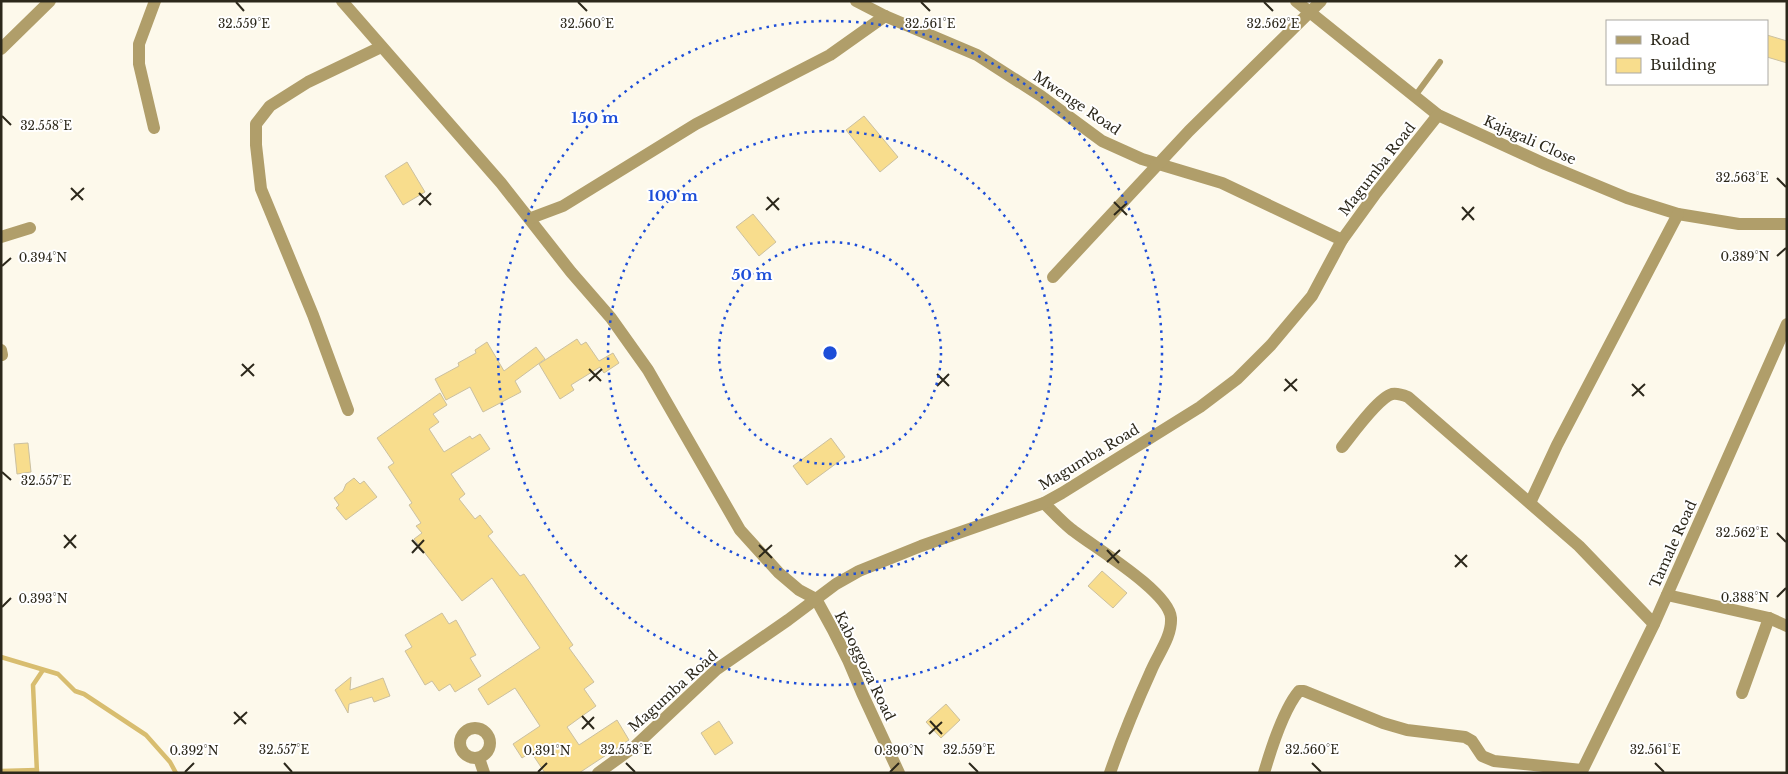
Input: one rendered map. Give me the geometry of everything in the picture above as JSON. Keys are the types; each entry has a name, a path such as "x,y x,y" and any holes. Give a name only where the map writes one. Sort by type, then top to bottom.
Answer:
{"street":[{"path":"1,49 50,1"},
{"path":"154,128 138,64 139,44 155,1"},
{"path":"342,1 531,218 571,272 611,318 648,370 740,530 779,573 799,590 816,599"},
{"name":"Mwenge Road","path":"856,1 884,16 977,55 1041,96 1102,141 1124,152 1222,183 1342,240"},
{"name":"Kajagali Close","path":"1296,1 1438,115 1545,164 1618,194 1678,214 1739,224 1787,224"},
{"path":"1053,277 1189,131 1321,1"},
{"path":"531,218 563,206 696,124 830,55 884,16"},
{"path":"348,410 314,315 261,189 256,145 256,124 270,106 308,82 381,47"},
{"name":"Magumba Road","path":"600,772 634,746 717,669 836,584 859,571 921,546 1044,503 1062,494 1200,407 1237,379 1271,345 1312,296 1342,240 1376,193 1438,115"},
{"path":"1530,503 1561,436 1678,214"},
{"path":"1,237 30,228"},
{"name":"Tamale Road","path":"1582,771 1654,624 1787,324"},
{"path":"1,350 2,355"},
{"path":"1342,447 1365,418 1391,394 1400,394 1408,397 1579,546 1654,624"},
{"path":"1044,503 1070,528 1124,566 1159,596 1170,612 1170,632 1152,668 1110,773"},
{"path":"1667,594 1769,618 1787,626"},
{"name":"Kaboggoza Road","path":"816,599 834,630 899,773"},
{"path":"1742,693 1769,618"},
{"path":"1264,773 1281,726 1299,691 1304,691 1383,723 1407,730 1465,737 1472,741 1482,756 1494,761 1582,771"},
{"path":"479,758 484,773"}],"lane":[{"path":"1415,96 1440,62"}],"building":[{"path":"1768,35 1787,41 1787,63 1768,57"},
{"path":"864,116 898,157 880,172 846,130"},
{"path":"407,162 425,192 403,205 385,176"},
{"path":"753,214 776,242 759,256 736,227"},
{"path":"577,339 581,345 586,342 599,361 613,353 619,363 604,373 600,367 571,385 574,390 560,399 539,364"},
{"path":"487,342 504,371 536,347 545,359 515,381 521,392 483,412 470,387 446,400 435,379 459,366 458,363 476,353 475,350"},
{"path":"440,393 447,405 433,414 439,422 429,429 444,452 470,436 472,439 480,434 490,449 451,474 465,494 459,499 475,519 480,515 493,532 488,536 520,576 524,574 573,645 569,648 594,682 584,689 596,706 567,727 579,745 617,720 629,740 579,773 545,773 531,752 522,758 513,744 540,726 515,688 488,705 478,689 540,648 492,578 462,601 414,539 422,533 416,526 421,523 409,505 412,503 388,467 394,463 377,438"},
{"path":"831,438 845,457 807,485 793,466"},
{"path":"28,443 31,472 17,474 14,444"},
{"path":"354,478 360,484 364,481 377,497 346,520 336,508 339,505 334,498"},
{"path":"1102,571 1127,593 1113,608 1088,586"},
{"path":"442,613 449,624 456,620 476,655 470,658 481,676 455,692 450,684 439,691 432,681 425,685 405,651 412,647 405,635"},
{"path":"351,677 350,690 383,678 390,696 374,702 372,697 349,704 348,713 335,690"},
{"path":"946,704 960,720 941,738 926,722"},
{"path":"719,721 733,743 715,755 701,733"}],"waterway":[{"path":"1,657 58,674 75,691 84,694 146,735 170,762 176,773"},
{"path":"37,773 33,685 43,670"},
{"path":"1,771 37,770"}]}
